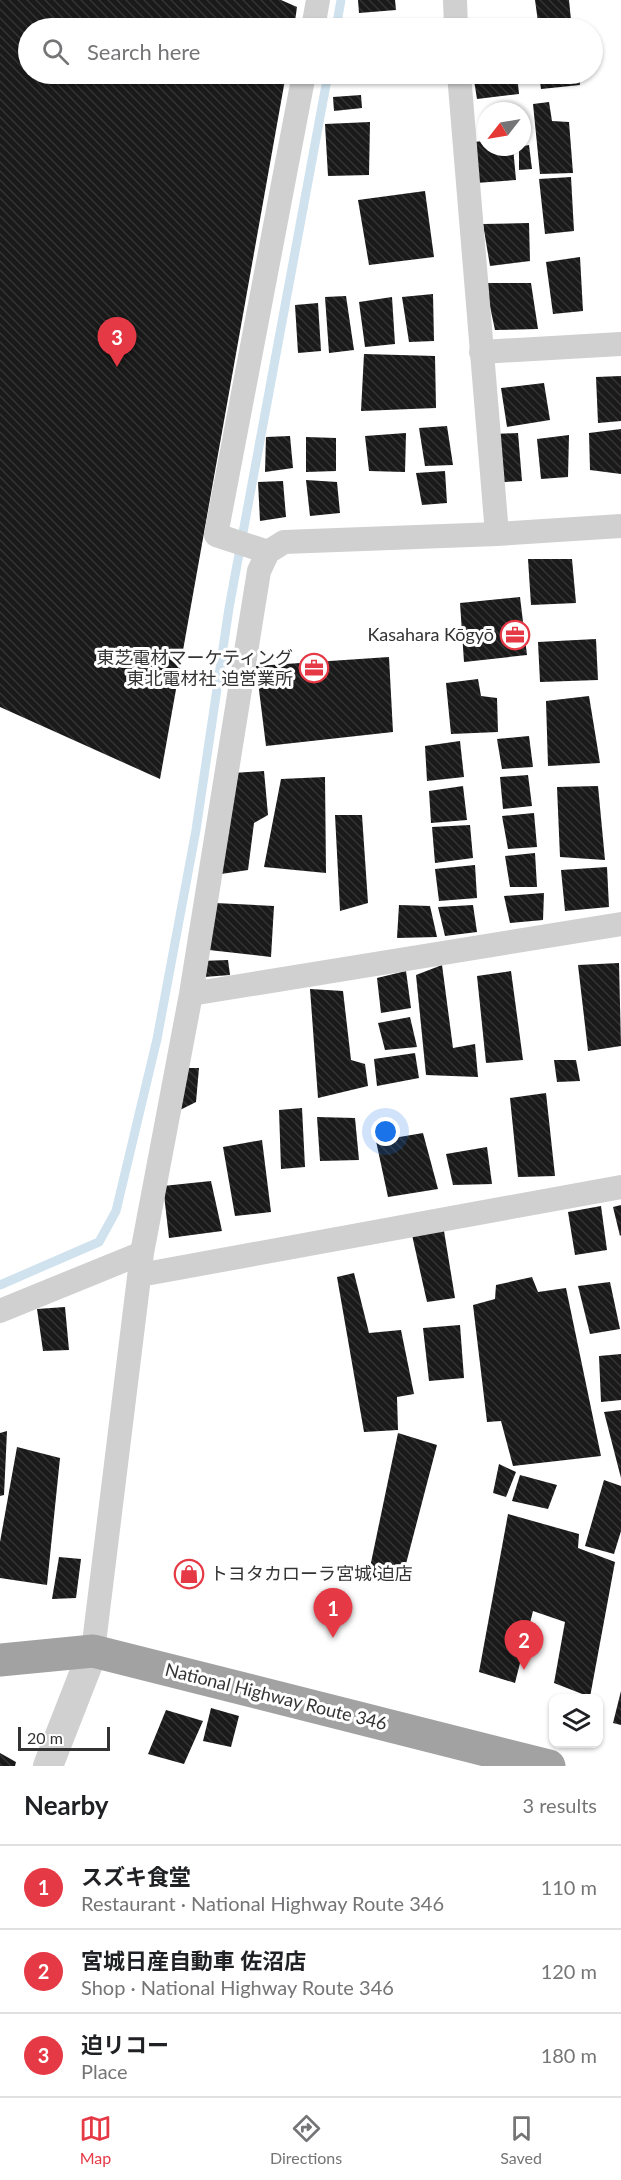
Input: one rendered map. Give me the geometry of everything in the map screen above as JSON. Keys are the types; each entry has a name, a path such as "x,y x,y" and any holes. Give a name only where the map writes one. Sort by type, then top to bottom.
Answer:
{"highway":[{"name":"National Highway Route 346","path":"0,1660 93,1651 549,1766"}],"street":[{"path":"315,18 318,0"},
{"path":"455,0 456,18"},
{"path":"302,84 216,535 264,551 284,542 497,534 621,526"},
{"path":"460,84 497,534"},
{"path":"481,352 621,344"},
{"path":"48,1766 93,1651 141,1264 191,994 264,551"},
{"path":"191,994 621,924"},
{"path":"0,1311 141,1264 621,1187"}],"building":[{"path":"0,0 281,0 297,7 295,18 18,18 18,84 284,84 160,779 0,707"},
{"path":"358,0 395,0 396,10 359,13"},
{"path":"535,0 569,0 571,18 537,18"},
{"path":"475,84 518,84 519,94 477,99"},
{"path":"540,84 580,84 580,85 541,89"},
{"path":"361,95 362,108 334,111 333,97"},
{"path":"549,102 552,121 569,122 573,173 540,174 533,104"},
{"path":"370,122 369,175 328,176 325,124"},
{"path":"472,142 477,142 477,156 514,156 516,180 476,183"},
{"path":"519,156 530,156 532,169 519,170"},
{"path":"571,177 574,231 545,234 539,179"},
{"path":"425,191 434,257 369,265 358,200"},
{"path":"529,223 530,261 490,266 483,224"},
{"path":"580,257 583,311 553,314 546,262"},
{"path":"485,283 531,283 538,329 495,330"},
{"path":"433,294 434,341 409,342 402,297"},
{"path":"346,296 354,350 329,353 325,297"},
{"path":"392,297 395,344 365,347 359,302"},
{"path":"318,303 321,351 298,353 295,305"},
{"path":"364,354 435,356 436,408 361,411"},
{"path":"621,376 621,421 598,423 596,377"},
{"path":"544,383 550,420 507,427 501,388"},
{"path":"447,426 453,465 425,466 419,428"},
{"path":"621,429 621,474 590,470 589,433"},
{"path":"406,433 405,472 369,471 365,436"},
{"path":"518,433 522,481 504,482 494,434"},
{"path":"569,435 568,477 541,479 537,439"},
{"path":"290,436 293,468 265,472 266,437"},
{"path":"306,437 336,438 336,471 306,472"},
{"path":"445,471 447,503 422,505 416,473"},
{"path":"306,480 337,482 340,513 310,516"},
{"path":"283,481 286,517 260,521 258,482"},
{"path":"528,559 572,559 576,603 531,605"},
{"path":"520,597 527,655 464,662 460,603"},
{"path":"596,639 598,680 540,682 538,642"},
{"path":"389,657 393,732 266,746 256,666"},
{"path":"478,679 481,696 497,698 498,732 451,734 446,683"},
{"path":"589,696 600,763 548,766 546,701"},
{"path":"529,736 533,767 502,769 497,739"},
{"path":"460,741 464,777 427,781 425,746"},
{"path":"264,771 268,815 254,823 248,870 221,874 233,773"},
{"path":"528,775 532,806 503,809 500,777"},
{"path":"325,777 326,873 264,867 281,779"},
{"path":"463,786 467,820 431,823 429,791"},
{"path":"598,786 605,860 560,857 557,787"},
{"path":"534,813 537,847 508,849 502,816"},
{"path":"335,815 362,815 368,903 340,911"},
{"path":"470,825 473,858 435,863 432,827"},
{"path":"535,853 537,887 510,887 505,856"},
{"path":"475,865 477,898 439,901 435,869"},
{"path":"607,867 609,907 565,911 561,870"},
{"path":"544,893 543,920 510,923 504,896"},
{"path":"215,903 274,906 271,957 209,950"},
{"path":"399,905 430,906 437,937 397,938"},
{"path":"473,905 477,932 445,936 438,907"},
{"path":"228,960 230,975 204,977 201,961"},
{"path":"619,963 621,1046 588,1051 578,965"},
{"path":"442,965 453,1048 475,1044 478,1077 426,1075 416,975"},
{"path":"406,971 411,1008 381,1013 377,978"},
{"path":"511,971 523,1060 486,1063 477,976"},
{"path":"310,989 343,991 351,1060 365,1064 368,1086 318,1098"},
{"path":"410,1017 417,1047 385,1050 378,1023"},
{"path":"415,1053 419,1078 377,1086 374,1059"},
{"path":"554,1060 576,1060 580,1081 557,1082"},
{"path":"182,1068 199,1068 196,1102 178,1111"},
{"path":"546,1093 555,1176 518,1177 510,1098"},
{"path":"302,1108 305,1167 281,1169 279,1110"},
{"path":"317,1117 355,1118 359,1160 320,1161"},
{"path":"423,1133 438,1189 388,1197 376,1141"},
{"path":"262,1140 271,1212 235,1216 223,1147"},
{"path":"487,1147 492,1184 453,1185 446,1154"},
{"path":"211,1181 222,1231 169,1238 163,1186"},
{"path":"621,1205 621,1235 620,1236 613,1207"},
{"path":"601,1206 607,1250 575,1255 568,1212"},
{"path":"444,1231 455,1298 427,1302 412,1235"},
{"path":"354,1273 369,1333 401,1330 414,1394 397,1397 398,1430 364,1432 337,1277"},
{"path":"532,1277 538,1292 566,1288 601,1456 513,1466 501,1421 487,1422 473,1305 495,1299 496,1285"},
{"path":"610,1282 620,1329 590,1334 578,1286"},
{"path":"65,1307 69,1350 43,1351 37,1309"},
{"path":"460,1325 464,1378 429,1381 423,1328"},
{"path":"621,1354 621,1400 601,1402 599,1356"},
{"path":"621,1410 621,1478 604,1412"},
{"path":"7,1431 4,1495 0,1496 0,1433"},
{"path":"398,1433 437,1445 401,1583 368,1577"},
{"path":"17,1447 60,1458 47,1585 0,1578 0,1542"},
{"path":"499,1464 516,1472 506,1497 493,1493"},
{"path":"520,1475 557,1485 548,1509 512,1501"},
{"path":"604,1480 621,1486 621,1531 614,1554 585,1546"},
{"path":"508,1514 579,1534 578,1548 615,1562 591,1694 582,1694 554,1683 565,1622 533,1611 515,1683 479,1672"},
{"path":"59,1557 81,1559 76,1598 52,1599"},
{"path":"621,1691 621,1725 613,1723"},
{"path":"211,1708 239,1716 231,1747 203,1741"},
{"path":"166,1710 203,1721 184,1764 148,1754"},
{"path":"0,1753 16,1762 15,1766 0,1766"}],"waterway":[{"path":"338,18 341,0"},
{"path":"0,1285 99,1242 116,1211 157,1039 196,830 229,608 326,84"}],"place":[{"name":"迫リコー","path":"117,367"},
{"name":"Kasahara Kōgyō","path":"515,635"},
{"name":"東芝電材マーケティング 東北電材社 迫営業所","path":"314,668"},
{"name":"トヨタカローラ宮城 迫店","path":"189,1574"},
{"name":"スズキ食堂","path":"333,1638"},
{"name":"宮城日産自動車 佐沼店","path":"524,1670"}]}
